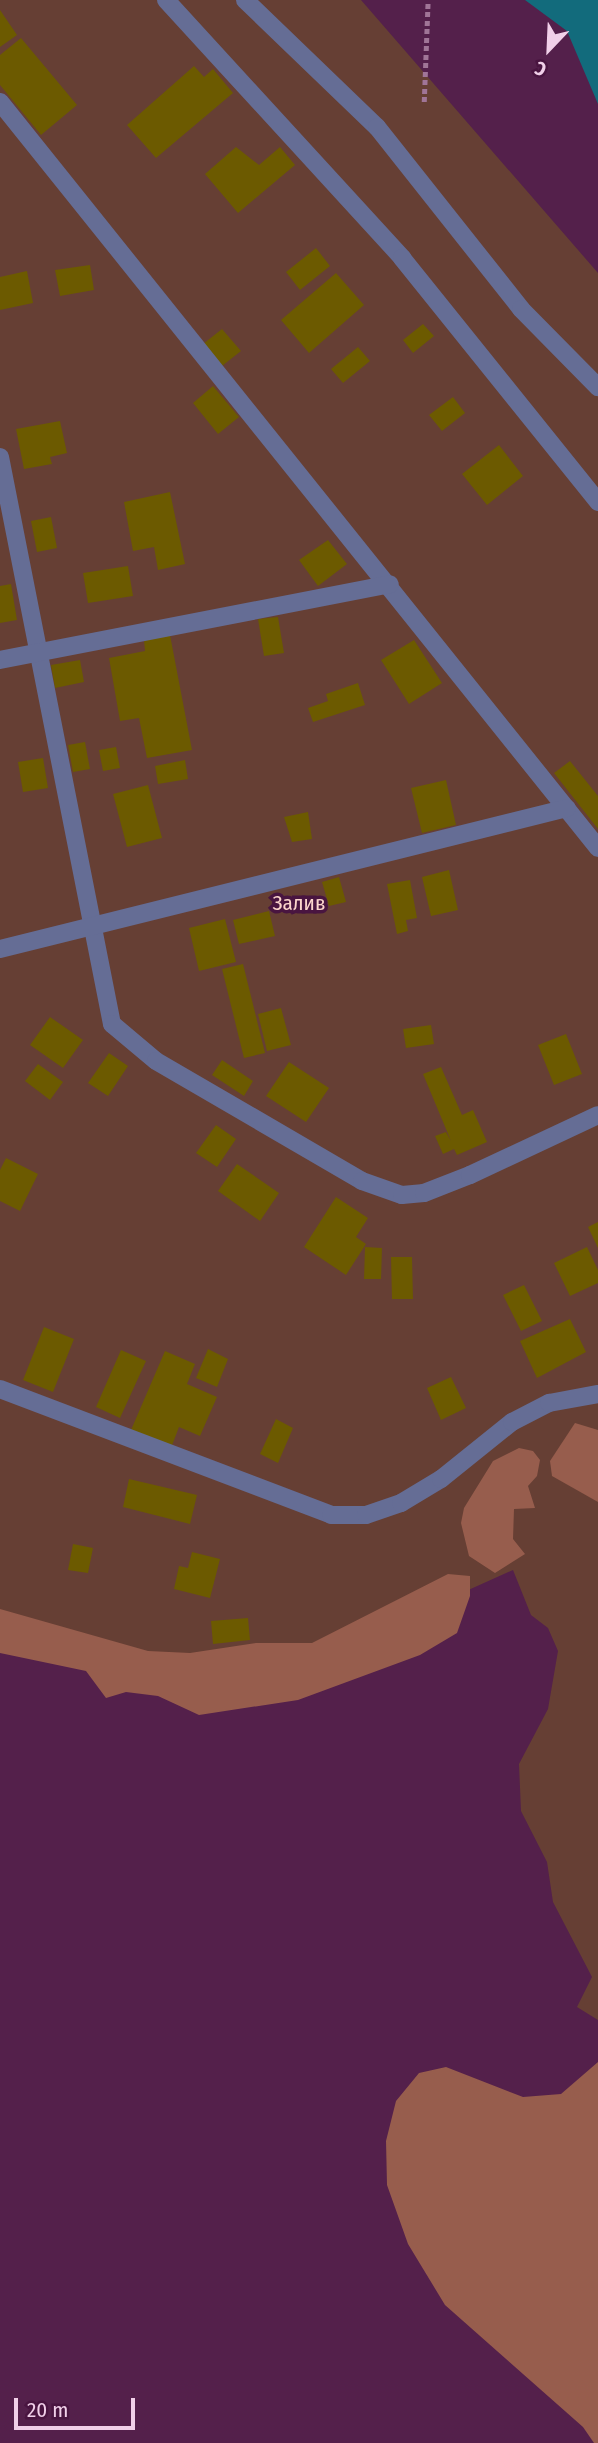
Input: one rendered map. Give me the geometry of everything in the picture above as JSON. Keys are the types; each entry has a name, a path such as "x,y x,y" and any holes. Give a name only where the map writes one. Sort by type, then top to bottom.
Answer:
{"lane":[{"path":"166,0 402,258 598,502"},
{"path":"245,0 377,127 522,309 598,387"},
{"path":"0,102 390,584 598,848"},
{"path":"0,457 112,1024 156,1061 362,1181 402,1195 424,1193 598,1115"},
{"path":"0,660 390,584"},
{"path":"0,949 567,808"},
{"path":"0,1389 331,1515 366,1515 401,1503 441,1479 512,1422 549,1403 598,1394"}],"path":[{"path":"425,102 428,0"}],"green space":[{"name":"Залив","path":"0,0 361,0 598,273 598,2020 577,2007 592,1977 553,1902 547,1862 521,1811 519,1764 548,1709 558,1651 548,1628 531,1615 513,1570 242,1692 0,1624"}],"shaded area":[{"path":"525,0 598,0 598,104 567,31"},
{"path":"575,1423 598,1430 598,1502 552,1476 550,1461"},
{"path":"519,1448 533,1451 540,1460 537,1476 528,1486 535,1508 514,1509 513,1539 525,1554 495,1573 469,1556 461,1523 464,1508 493,1461"},
{"path":"448,1574 470,1576 470,1596 457,1633 420,1655 298,1700 199,1715 158,1696 126,1692 106,1698 86,1671 0,1653 0,1609 148,1651 190,1653 256,1643 312,1643"},
{"path":"598,2062 598,2443 594,2443 583,2427 445,2305 408,2244 387,2185 386,2141 396,2101 419,2073 446,2067 523,2097 561,2094"}],"building":[{"path":"0,10 17,35 0,47"},
{"path":"21,38 77,105 41,135 0,85 0,55"},
{"path":"194,66 204,77 213,69 233,93 156,158 127,125"},
{"path":"236,147 259,165 280,147 295,165 238,213 205,174"},
{"path":"316,248 330,266 300,290 286,272"},
{"path":"90,265 94,290 60,296 55,270"},
{"path":"27,271 33,303 0,310 0,277"},
{"path":"336,273 364,305 309,353 281,320"},
{"path":"423,324 434,336 413,353 403,340"},
{"path":"222,329 241,351 222,366 203,344"},
{"path":"358,347 370,361 343,383 331,369"},
{"path":"213,386 239,417 218,434 193,403"},
{"path":"453,397 465,413 442,431 429,415"},
{"path":"60,421 67,453 50,457 52,464 24,469 16,429"},
{"path":"499,445 523,476 487,505 462,474"},
{"path":"170,492 185,564 158,570 154,547 133,551 124,502"},
{"path":"51,517 57,548 37,552 31,521"},
{"path":"328,540 347,564 318,586 299,560"},
{"path":"128,566 133,596 88,603 83,573"},
{"path":"11,584 17,620 0,623 0,586"},
{"path":"278,617 284,653 264,656 258,619"},
{"path":"170,635 192,750 147,758 139,718 120,721 109,658 145,651 144,640"},
{"path":"414,640 442,683 409,704 381,660"},
{"path":"80,660 84,682 55,688 51,665"},
{"path":"358,683 365,705 313,722 308,708 328,701 326,694"},
{"path":"85,742 90,769 73,772 68,745"},
{"path":"116,747 120,768 103,771 99,750"},
{"path":"43,758 48,788 23,792 18,762"},
{"path":"185,760 188,779 158,784 155,766"},
{"path":"570,761 598,796 598,829 554,773"},
{"path":"446,780 456,825 422,833 411,788"},
{"path":"148,785 162,838 127,847 113,794"},
{"path":"308,812 312,839 292,842 284,817"},
{"path":"449,870 458,910 431,916 422,877"},
{"path":"339,877 346,902 329,906 322,882"},
{"path":"410,880 417,918 406,920 408,931 397,934 387,884"},
{"path":"269,911 275,936 239,944 233,920"},
{"path":"225,919 236,962 199,971 189,928"},
{"path":"243,964 265,1053 244,1058 222,969"},
{"path":"281,1008 291,1045 267,1051 258,1014"},
{"path":"50,1017 83,1040 63,1068 30,1045"},
{"path":"431,1025 434,1044 406,1048 403,1029"},
{"path":"566,1034 582,1074 554,1085 538,1045"},
{"path":"109,1053 128,1066 108,1096 88,1083"},
{"path":"222,1060 253,1081 244,1096 212,1075"},
{"path":"289,1062 329,1088 306,1122 266,1096"},
{"path":"38,1064 63,1082 50,1100 25,1081"},
{"path":"441,1067 462,1115 473,1110 487,1142 457,1155 454,1149 443,1154 435,1136 446,1132 451,1141 423,1074"},
{"path":"216,1125 236,1139 217,1167 196,1153"},
{"path":"6,1158 38,1174 20,1211 0,1201 0,1170"},
{"path":"237,1164 279,1193 260,1221 218,1191"},
{"path":"336,1197 368,1218 356,1237 366,1244 346,1275 304,1247"},
{"path":"598,1222 598,1248 588,1227"},
{"path":"365,1247 382,1248 381,1279 364,1279"},
{"path":"587,1247 598,1270 598,1283 570,1296 554,1263"},
{"path":"391,1257 412,1257 413,1299 392,1299"},
{"path":"524,1285 542,1321 521,1331 503,1295"},
{"path":"570,1319 586,1352 537,1378 520,1341"},
{"path":"44,1327 74,1339 53,1392 23,1380"},
{"path":"208,1349 228,1359 217,1387 196,1378"},
{"path":"121,1350 146,1361 120,1418 96,1407"},
{"path":"165,1351 195,1364 187,1384 217,1397 200,1436 179,1427 171,1448 131,1430"},
{"path":"451,1377 466,1408 441,1420 427,1388"},
{"path":"276,1419 293,1428 278,1463 260,1454"},
{"path":"129,1479 197,1495 190,1524 123,1507"},
{"path":"73,1544 93,1548 88,1573 68,1570"},
{"path":"192,1552 220,1559 210,1598 174,1589 179,1566 188,1568"},
{"path":"248,1618 250,1640 213,1644 211,1621"}]}
